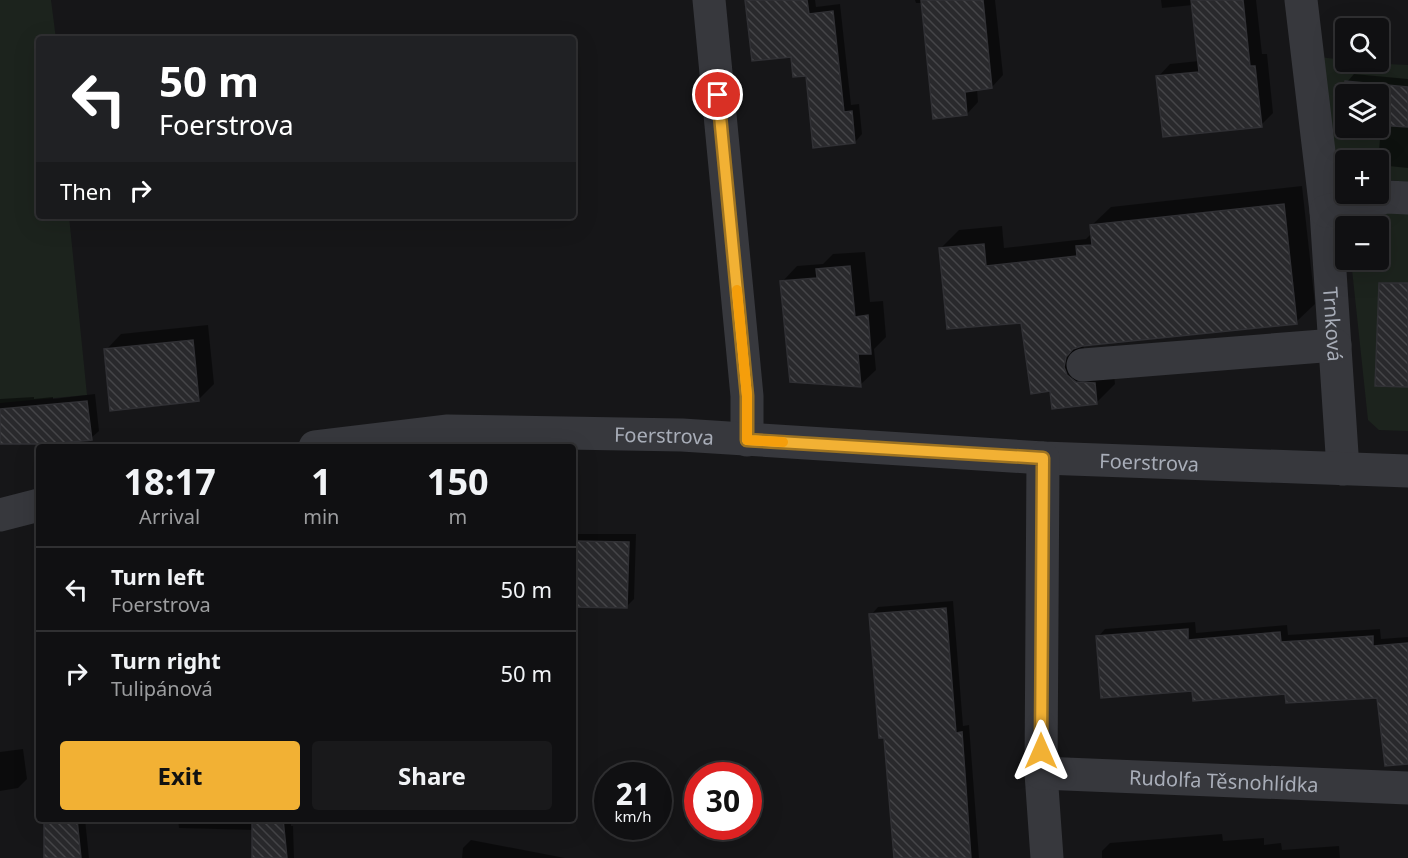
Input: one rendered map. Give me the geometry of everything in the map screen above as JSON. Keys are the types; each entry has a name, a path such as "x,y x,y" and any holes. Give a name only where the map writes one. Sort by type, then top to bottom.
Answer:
{"street":[{"path":"709,0 747,396 747,440"},
{"name":"Trnková","path":"1301,0 1326,211 1343,469"},
{"path":"1326,211 1387,196 1408,198"},
{"path":"1083,365 1335,345"},
{"name":"Foerstrova","path":"340,444 448,431 682,435 1043,458 1408,471"},
{"path":"1043,458 1041,773 1047,858"},
{"path":"0,515 36,506"},
{"name":"Rudolfa Těsnohlídka","path":"1041,773 1408,788"}],"shaded area":[{"path":"0,0 51,0 56,36 36,36 36,219 69,219 87,395 0,403"},
{"path":"1319,57 1335,59 1335,72 1389,72 1389,64 1408,65 1408,182 1389,180 1389,150 1335,150 1335,176 1332,176"},
{"path":"1360,206 1408,211 1408,431 1379,430 1368,420 1352,270 1389,270 1389,216 1355,216"}],"building":[{"path":"745,0 807,0 809,14 833,11 844,112 852,111 855,143 813,148 806,76 793,77 791,57 752,61"},
{"path":"921,0 983,0 992,88 965,92 967,115 933,119"},
{"path":"1191,0 1243,0 1250,66 1255,66 1262,127 1163,137 1156,76 1199,72"},
{"path":"1345,81 1376,84 1345,84"},
{"path":"1389,85 1408,87 1408,127 1389,126"},
{"path":"1284,204 1297,324 1082,346 1073,349 1066,357 1064,367 1067,375 1076,382 1095,383 1097,404 1052,409 1050,391 1031,394 1021,323 947,329 939,248 984,244 986,266 1077,256 1076,246 1092,245 1090,225"},
{"path":"850,266 855,317 868,315 871,354 858,354 861,387 790,382 780,281 817,278 816,269"},
{"path":"1379,283 1408,283 1408,387 1375,386"},
{"path":"193,340 199,401 110,411 104,349"},
{"path":"87,401 92,440 50,444 0,444 0,409"},
{"path":"576,541 629,542 627,608 576,607"},
{"path":"946,608 956,733 962,732 971,858 894,858 884,738 879,738 869,614"},
{"path":"1188,629 1188,640 1280,632 1281,642 1373,636 1373,646 1408,643 1408,764 1385,766 1377,698 1286,703 1285,694 1193,701 1192,691 1101,698 1096,636"},
{"path":"44,822 77,822 81,858 44,858"},
{"path":"252,822 283,822 287,858 252,858"}],"slow traffic":[{"path":"737,290 747,396 747,440 783,442"}],"route":[{"path":"718,95 747,396 747,440 1043,458 1041,751"}]}
